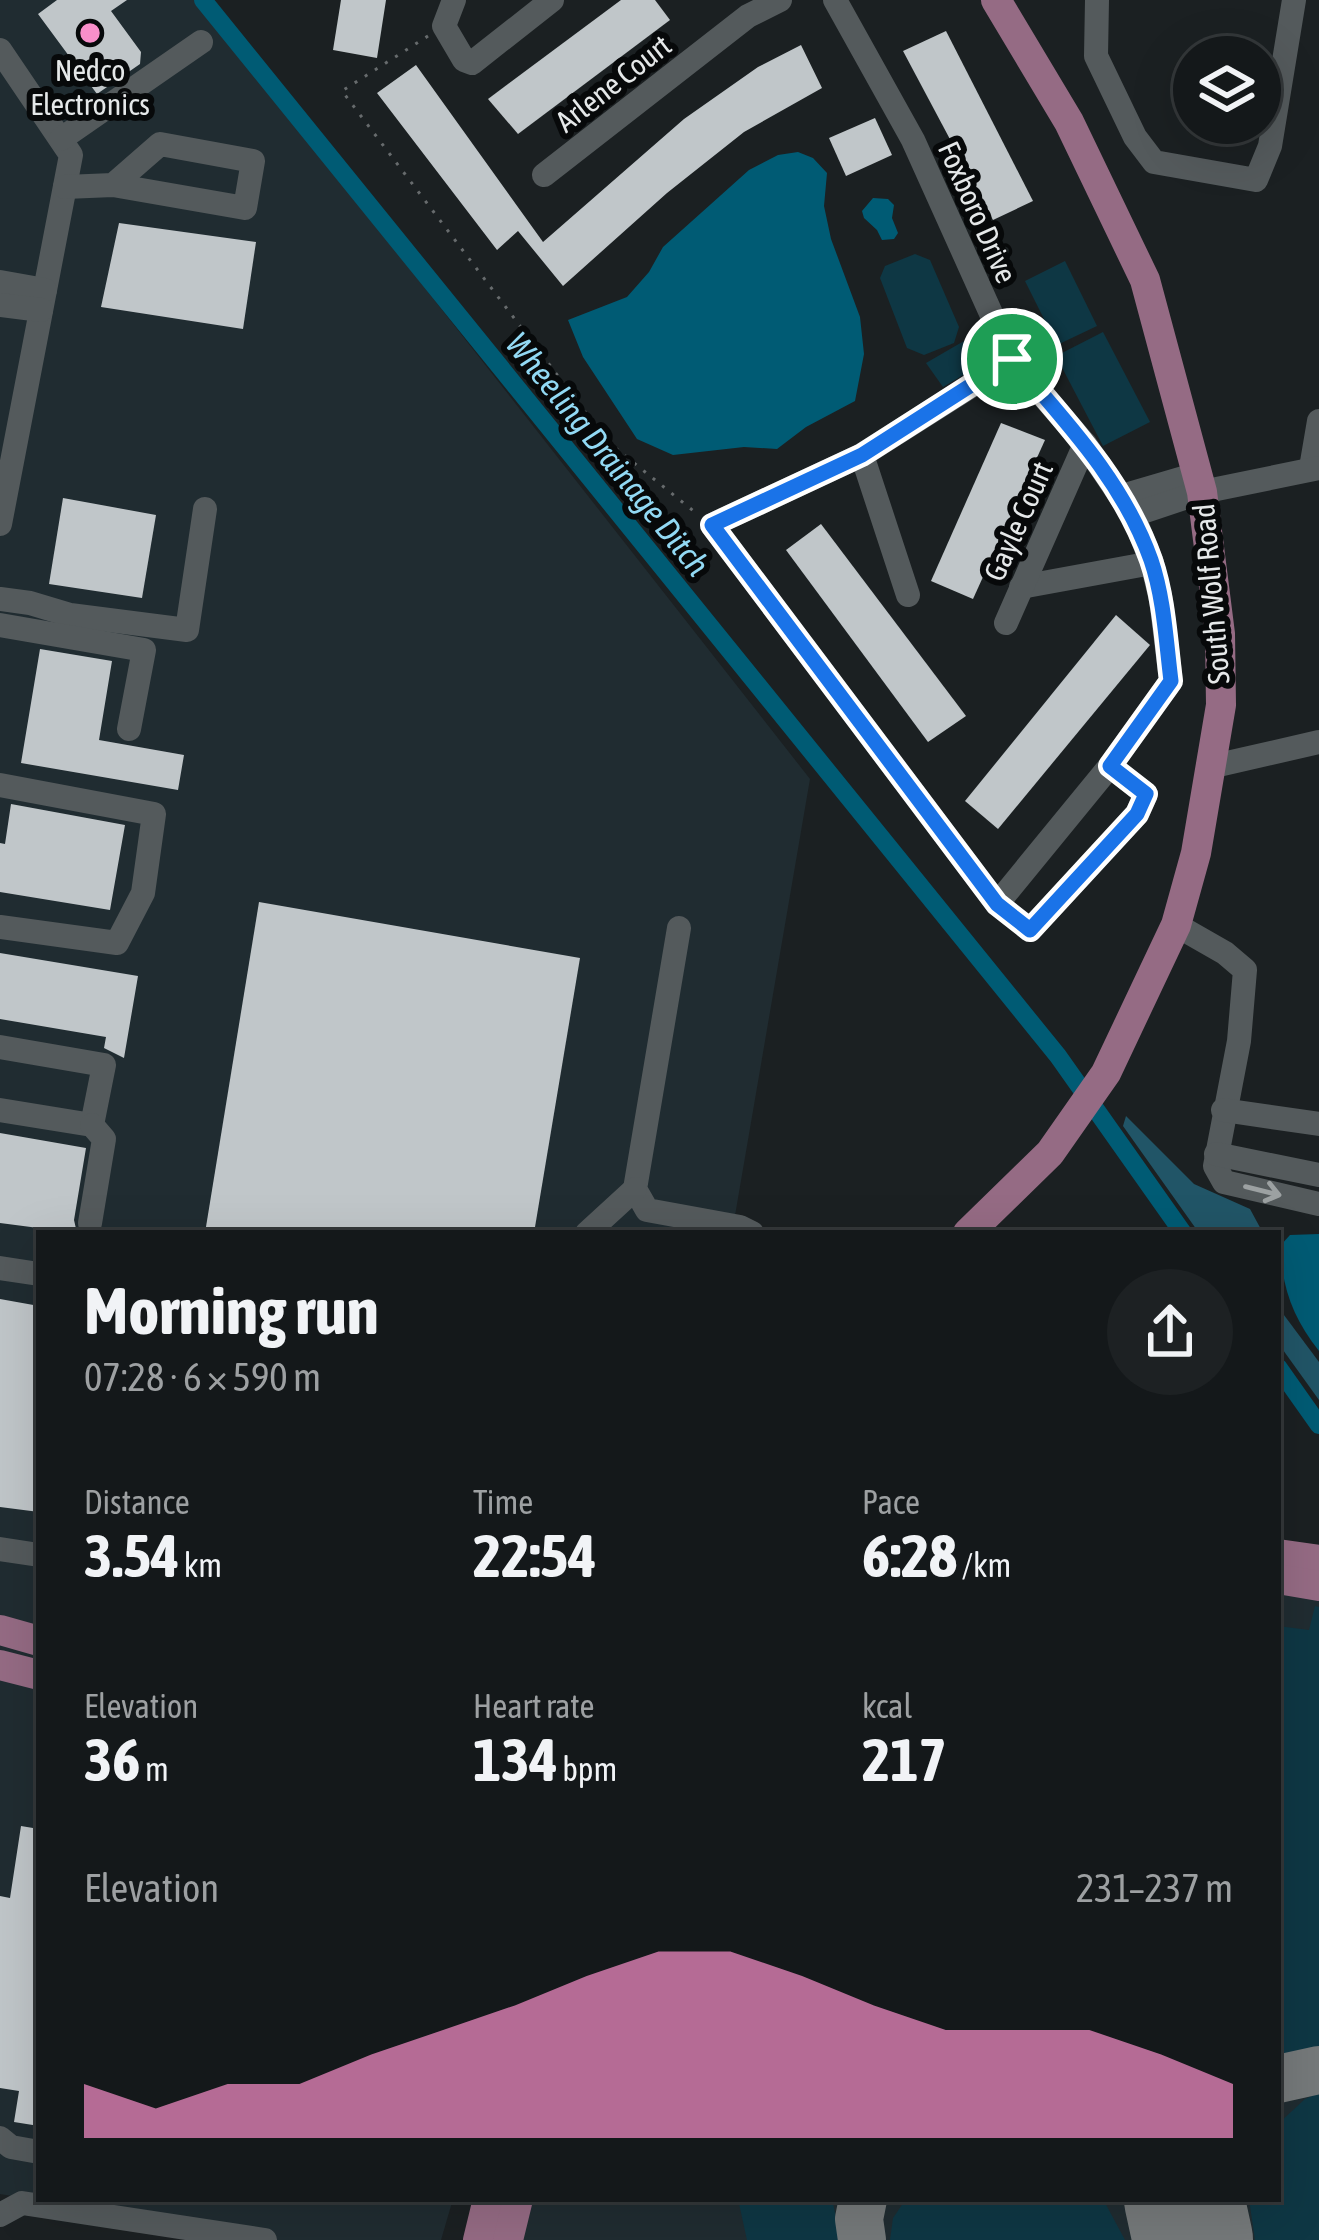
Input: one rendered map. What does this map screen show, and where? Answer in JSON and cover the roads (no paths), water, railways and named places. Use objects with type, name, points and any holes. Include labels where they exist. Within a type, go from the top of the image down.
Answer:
[{"type":"main road","name":"South Wolf Road","points":[[971,1230],[1050,1153],[1106,1073],[1176,925],[1214,766],[1221,705],[1220,634],[1200,483],[1145,280],[1069,122],[995,0]]},
{"type":"main road","points":[[1281,1554],[1319,1560]]},
{"type":"main road","points":[[1281,1580],[1319,1586]]},
{"type":"main road","points":[[0,1630],[36,1640]]},
{"type":"main road","points":[[0,1665],[36,1674]]},
{"type":"main road","points":[[478,2240],[487,2202]]},
{"type":"main road","points":[[508,2240],[517,2202]]},
{"type":"street","points":[[454,0],[444,26],[464,60],[472,63],[552,0]]},
{"type":"street","name":"Arlene Court","points":[[544,175],[739,8],[780,0]]},
{"type":"street","name":"Foxboro Drive","points":[[835,0],[913,140],[1012,359],[1085,444],[1127,505],[1152,563],[1171,681],[1110,766],[997,904]]},
{"type":"street","points":[[1097,0],[1096,56],[1135,137],[1154,162],[1256,180],[1270,146],[1294,0]]},
{"type":"street","points":[[61,140],[201,42]]},
{"type":"street","points":[[0,50],[71,155],[43,300],[9,430],[0,524]]},
{"type":"street","points":[[65,187],[112,184],[245,208],[253,161],[160,144],[112,184]]},
{"type":"street","points":[[0,282],[43,300]]},
{"type":"street","points":[[0,305],[43,300]]},
{"type":"street","points":[[1012,359],[862,455],[712,525],[997,904],[1030,930],[1137,814],[1146,794],[1110,766]]},
{"type":"street","points":[[1127,505],[1200,483],[1315,468],[1319,421]]},
{"type":"street","name":"Gayle Court","points":[[1006,623],[1085,444]]},
{"type":"street","points":[[862,455],[908,595]]},
{"type":"street","points":[[0,599],[70,615],[188,631],[206,508]]},
{"type":"street","points":[[1021,587],[1152,563]]},
{"type":"street","points":[[0,625],[144,650],[129,729]]},
{"type":"street","points":[[1214,766],[1319,742]]},
{"type":"street","points":[[0,785],[154,814],[142,893],[117,943],[0,926]]},
{"type":"street","points":[[1176,925],[1245,970],[1239,1041],[1216,1160],[1224,1181],[1319,1204]]},
{"type":"street","points":[[641,1211],[679,928]]},
{"type":"street","points":[[0,1047],[104,1065],[92,1124]]},
{"type":"street","points":[[0,1110],[92,1124],[104,1139],[90,1223]]},
{"type":"street","points":[[1223,1110],[1319,1124]]},
{"type":"street","points":[[1216,1160],[1319,1175]]},
{"type":"street","points":[[594,1230],[641,1211],[746,1230]]},
{"type":"street","points":[[0,1268],[36,1274]]},
{"type":"street","points":[[0,1549],[36,1555]]},
{"type":"street","points":[[0,2138],[11,2146],[36,2151]]},
{"type":"street","points":[[11,2209],[265,2240]]},
{"type":"waterway","name":"Wheeling Drainage Ditch","points":[[203,0],[1058,1056],[1181,1230]]},
{"type":"waterway","name":"Wheeling Drainage Ditch","points":[[1281,1371],[1319,1425]]},
{"type":"place","name":"Nedco Electronics","points":[[90,33]]}]
